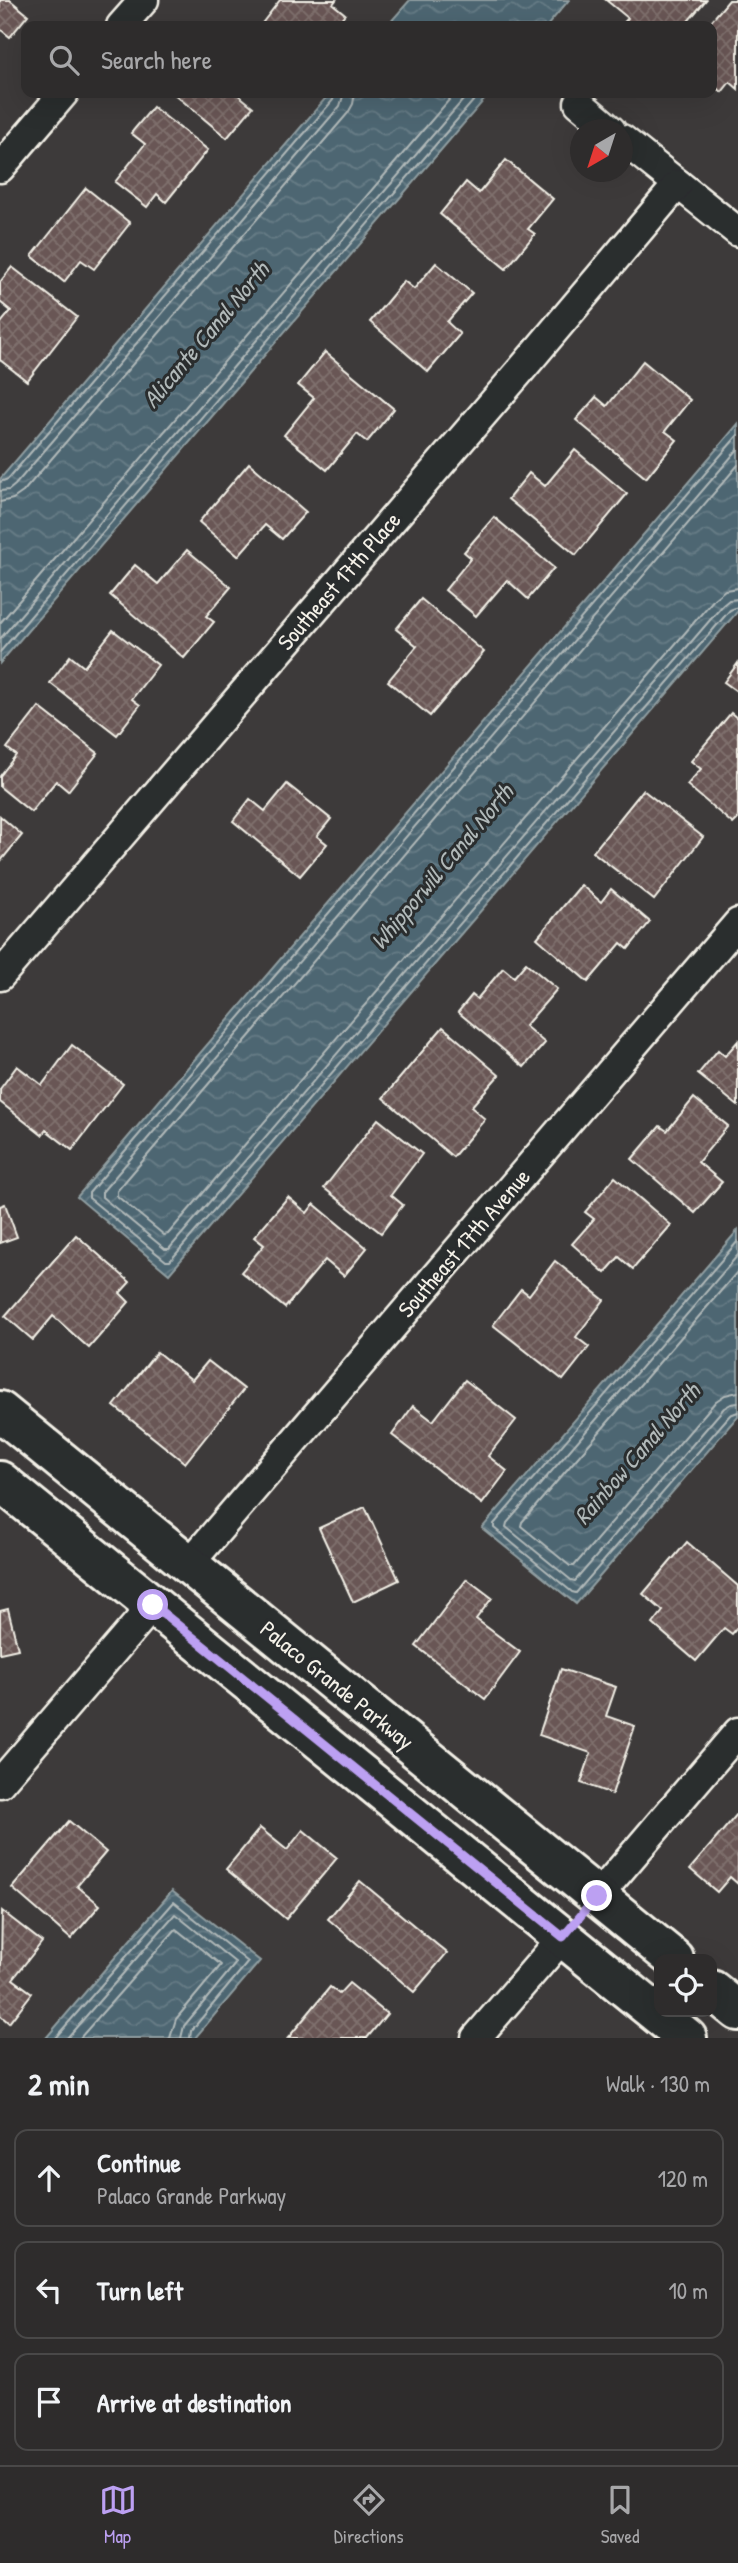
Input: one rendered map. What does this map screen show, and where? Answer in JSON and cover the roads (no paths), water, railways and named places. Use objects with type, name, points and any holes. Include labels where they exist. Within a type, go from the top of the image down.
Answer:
[{"type":"street","points":[[125,21],[144,0]]},
{"type":"street","points":[[0,168],[60,98]]},
{"type":"street","points":[[579,103],[598,119]]},
{"type":"street","points":[[633,148],[738,232]]},
{"type":"street","name":"Southeast 17th Place","points":[[0,976],[678,184]]},
{"type":"street","name":"Southeast 17th Avenue","points":[[189,1564],[738,923]]},
{"type":"street","name":"Palaco Grande Parkway","points":[[0,1411],[668,1954]]},
{"type":"street","points":[[0,1481],[687,2038]]},
{"type":"street","points":[[0,1783],[189,1564]]},
{"type":"street","points":[[476,2038],[738,1732]]},
{"type":"street","points":[[717,1994],[738,2011]]},
{"type":"water","points":[[410,0],[569,0],[551,21],[391,21]]},
{"type":"water","name":"Alicante Canal North","points":[[326,98],[486,98],[0,663],[0,479]]},
{"type":"water","name":"Whipporwill Canal North","points":[[738,424],[738,611],[169,1274],[77,1197]]},
{"type":"water","name":"Rainbow Canal North","points":[[738,1230],[738,1416],[576,1604],[482,1528]]},
{"type":"water","points":[[172,1891],[260,1961],[195,2038],[46,2038]]}]
